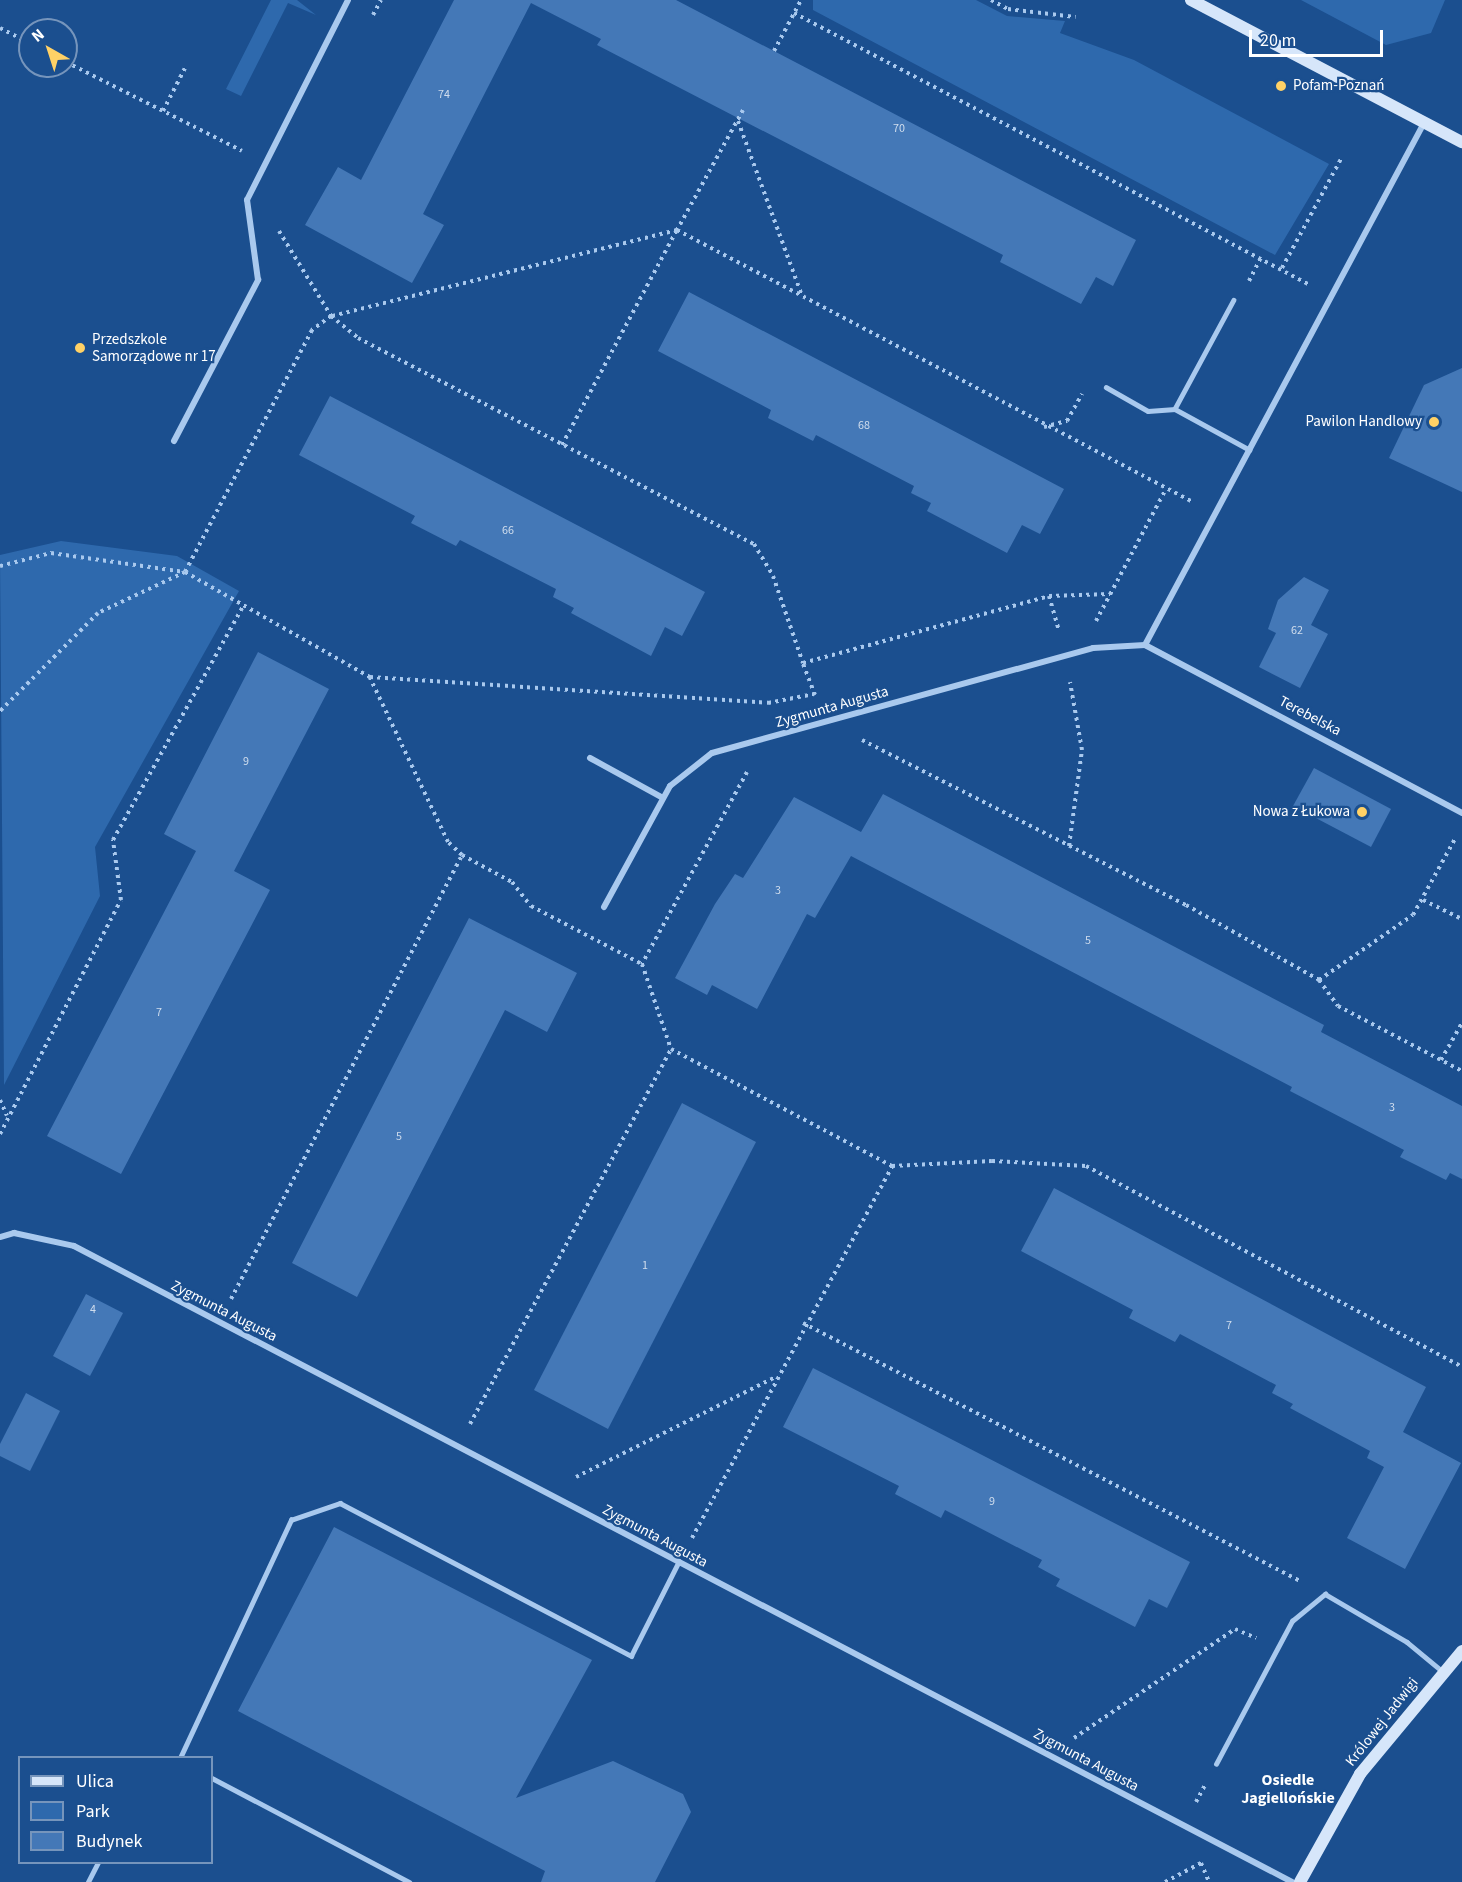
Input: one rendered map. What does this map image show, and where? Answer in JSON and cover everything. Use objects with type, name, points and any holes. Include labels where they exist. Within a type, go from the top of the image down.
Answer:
[{"type":"street","points":[[174,441],[258,280],[247,200],[264,162],[348,0]]},
{"type":"street","points":[[1191,0],[1462,142]]},
{"type":"street","points":[[1145,645],[1425,122]]},
{"type":"street","name":"Zygmunta Augusta","points":[[604,907],[670,786],[712,753],[1065,656],[1145,645]]},
{"type":"street","name":"Terebelska","points":[[1145,645],[1462,813]]},
{"type":"street","points":[[590,758],[663,798]]},
{"type":"street","name":"Zygmunta Augusta","points":[[0,1237],[14,1233],[74,1246],[1292,1882]]},
{"type":"street","name":"Królowej Jadwigi","points":[[1300,1882],[1359,1774],[1442,1671],[1462,1651]]},
{"type":"lane","points":[[1174,409],[1234,300]]},
{"type":"lane","points":[[1106,387],[1148,411],[1174,409],[1250,450]]},
{"type":"lane","points":[[181,1756],[291,1520],[340,1503],[631,1656],[679,1562]]},
{"type":"lane","points":[[1216,1764],[1292,1621],[1324,1594],[1407,1642],[1442,1671]]},
{"type":"lane","points":[[213,1779],[409,1882]]},
{"type":"lane","points":[[88,1882],[97,1864]]},
{"type":"path","points":[[370,21],[381,0]]},
{"type":"path","points":[[774,51],[801,0]]},
{"type":"path","points":[[991,0],[1008,9],[1076,17]]},
{"type":"path","points":[[794,13],[1282,268],[1308,283],[1303,294]]},
{"type":"path","points":[[0,28],[18,37]]},
{"type":"path","points":[[78,68],[264,162]]},
{"type":"path","points":[[163,111],[184,68]]},
{"type":"path","points":[[562,445],[743,110]]},
{"type":"path","points":[[738,120],[802,296]]},
{"type":"path","points":[[1282,268],[1342,157]]},
{"type":"path","points":[[276,226],[331,316],[358,339],[754,544],[772,576],[823,721]]},
{"type":"path","points":[[0,711],[98,613],[185,572],[312,330],[331,316],[677,230],[1190,503],[1195,494]]},
{"type":"path","points":[[1044,427],[1067,421],[1086,387],[1106,387]]},
{"type":"path","points":[[1093,627],[1166,489]]},
{"type":"path","points":[[0,566],[51,553],[185,572],[370,677],[768,703],[814,694]]},
{"type":"path","points":[[803,663],[1049,596],[1110,594]]},
{"type":"path","points":[[1049,596],[1060,634],[1071,632]]},
{"type":"path","points":[[0,1134],[121,900],[113,840],[243,606]]},
{"type":"path","points":[[1065,656],[1082,750],[1069,846]]},
{"type":"path","points":[[370,677],[448,842],[462,855],[512,882],[531,906],[642,964],[671,1049],[892,1166],[992,1161],[1086,1166],[1462,1366]]},
{"type":"path","points":[[850,734],[1069,846],[1319,980],[1338,1006],[1462,1071]]},
{"type":"path","points":[[642,964],[751,768]]},
{"type":"path","points":[[1319,980],[1413,915],[1462,828]]},
{"type":"path","points":[[219,1321],[462,855]]},
{"type":"path","points":[[1423,900],[1462,919]]},
{"type":"path","points":[[1441,1060],[1462,1023]]},
{"type":"path","points":[[457,1446],[671,1049]]},
{"type":"path","points":[[0,1100],[8,1116]]},
{"type":"path","points":[[679,1562],[803,1323],[892,1166]]},
{"type":"path","points":[[803,1323],[1324,1594]]},
{"type":"path","points":[[576,1478],[775,1377]]},
{"type":"path","points":[[1074,1738],[1235,1629],[1278,1649]]},
{"type":"path","points":[[1165,1882],[1200,1863],[1209,1882]]},
{"type":"green space","points":[[271,0],[297,0],[316,15],[288,3],[241,96],[226,89]]},
{"type":"green space","points":[[813,0],[976,0],[1007,16],[1065,21],[1060,33],[1134,60],[1329,164],[1275,255],[813,10]]},
{"type":"green space","points":[[1301,0],[1445,0],[1431,33],[1386,45]]},
{"type":"green space","points":[[61,541],[177,556],[239,591],[95,847],[100,896],[4,1085],[0,555]]},
{"type":"building","points":[[454,0],[676,0],[1136,240],[1113,286],[1096,277],[1081,304],[1000,262],[1003,255],[597,45],[601,39],[531,3],[423,214],[444,225],[412,283],[305,225],[338,167],[361,180]]},
{"type":"building","points":[[689,292],[1064,489],[1040,534],[1022,525],[1007,553],[927,511],[931,503],[911,493],[914,486],[816,435],[813,441],[768,418],[771,410],[658,351]]},
{"type":"building","name":"Pawilon Handlowy","points":[[1462,368],[1462,492],[1389,458],[1424,385]]},
{"type":"building","points":[[330,396],[705,592],[682,636],[665,627],[651,656],[571,613],[574,608],[553,597],[556,589],[460,540],[456,546],[411,523],[415,516],[299,455]]},
{"type":"building","points":[[1304,577],[1329,590],[1311,625],[1328,634],[1300,688],[1259,667],[1276,633],[1268,629],[1278,600]]},
{"type":"building","points":[[258,652],[329,689],[234,871],[270,890],[121,1174],[47,1136],[196,851],[164,834]]},
{"type":"building","points":[[1314,768],[1391,809],[1371,847],[1293,806]]},
{"type":"building","points":[[883,794],[1324,1025],[1321,1032],[1462,1106],[1462,1179],[1450,1173],[1446,1180],[1400,1157],[1404,1150],[1290,1091],[1292,1087],[851,856],[815,918],[807,914],[757,1009],[712,985],[707,995],[675,978],[715,904],[735,874],[743,878],[794,797],[861,832]]},
{"type":"building","points":[[469,918],[577,973],[547,1032],[505,1010],[357,1297],[292,1263]]},
{"type":"building","points":[[682,1103],[756,1142],[608,1429],[534,1390]]},
{"type":"building","points":[[1054,1188],[1426,1387],[1403,1432],[1461,1463],[1405,1569],[1347,1538],[1384,1467],[1367,1458],[1370,1451],[1290,1408],[1293,1404],[1272,1393],[1276,1385],[1180,1334],[1175,1342],[1129,1318],[1133,1310],[1021,1251]]},
{"type":"building","points":[[86,1294],[123,1313],[90,1376],[53,1356]]},
{"type":"building","points":[[813,1368],[1190,1562],[1167,1608],[1149,1599],[1135,1627],[1056,1586],[1060,1579],[1038,1567],[1042,1560],[945,1510],[941,1518],[895,1494],[899,1486],[783,1427]]},
{"type":"building","points":[[26,1393],[60,1411],[30,1471],[0,1456],[0,1444]]},
{"type":"building","points":[[334,1527],[592,1660],[516,1798],[613,1761],[683,1794],[691,1812],[655,1882],[541,1882],[545,1871],[238,1711]]},
{"type":"place","name":"Pofam-Poznań","points":[[1281,86]]},
{"type":"place","name":"Przedszkole Samorządowe nr 17","points":[[80,348]]},
{"type":"place","name":"Pawilon Handlowy","points":[[1434,422]]},
{"type":"place","name":"Nowa z Łukowa","points":[[1362,812]]},
{"type":"district","name":"Osiedle Jagiellońskie","points":[[1288,1789]]}]
